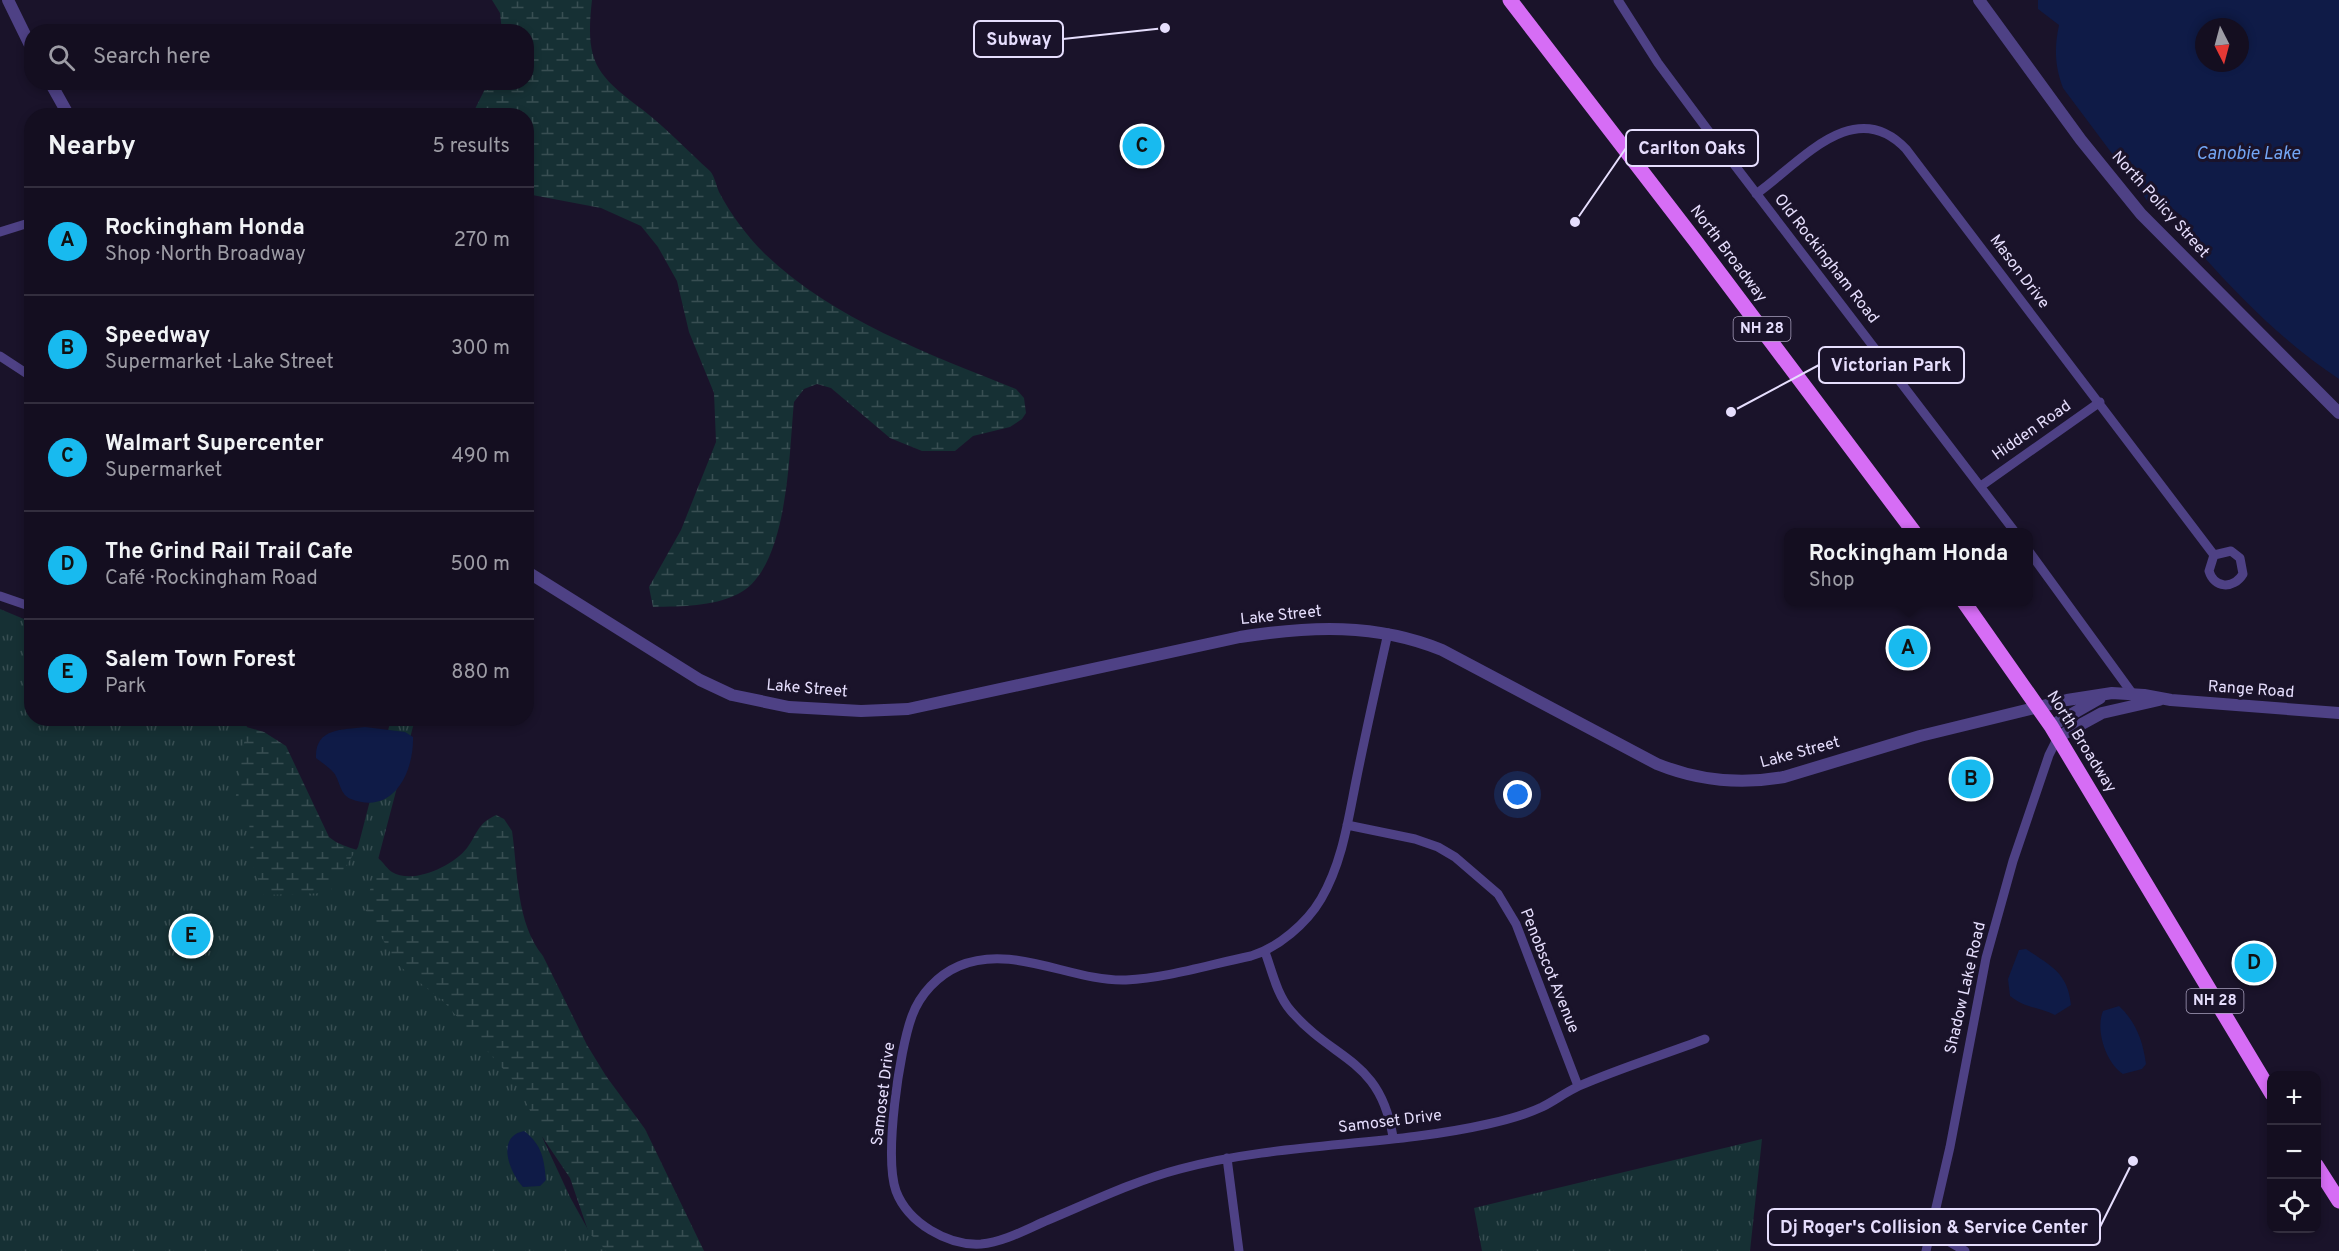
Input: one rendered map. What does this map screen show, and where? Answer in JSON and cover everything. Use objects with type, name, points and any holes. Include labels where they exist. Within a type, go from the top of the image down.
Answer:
[{"type":"main road","name":"North Broadway","points":[[1510,0],[1704,252],[1911,528]]},
{"type":"main road","name":"North Broadway","points":[[1967,606],[2054,731],[2267,1087]]},
{"type":"main road","points":[[2321,1173],[2339,1201]]},
{"type":"street","points":[[8,0],[24,33]]},
{"type":"street","name":"Old Rockingham Road","points":[[1618,0],[1658,63],[2012,528]]},
{"type":"street","name":"North Policy Street","points":[[1979,0],[2081,140],[2141,214],[2339,413]]},
{"type":"street","points":[[54,90],[65,108]]},
{"type":"street","name":"Mason Drive","points":[[1756,194],[1823,142],[1846,131],[1868,127],[1890,134],[1906,149],[2214,555]]},
{"type":"street","points":[[0,232],[24,224]]},
{"type":"street","points":[[0,356],[24,372]]},
{"type":"street","name":"Hidden Road","points":[[1981,486],[2100,402]]},
{"type":"street","points":[[2033,557],[2132,693]]},
{"type":"street","name":"Lake Street","points":[[534,576],[700,680],[732,695],[789,707],[861,711],[908,709],[1250,635],[1327,627],[1389,633],[1425,643],[1457,657],[1657,765],[1676,772],[1719,781],[1752,782],[1784,777],[1911,738],[2039,709]]},
{"type":"street","points":[[0,596],[24,605]]},
{"type":"street","name":"Samoset Drive","points":[[1389,633],[1347,825],[1331,879],[1320,900],[1306,919],[1264,952],[1148,978],[1124,980],[995,959],[960,966],[939,977],[923,995],[912,1016],[903,1050],[891,1146],[896,1192],[909,1212],[925,1227],[946,1237],[981,1244],[1004,1239],[1153,1177],[1227,1158],[1456,1129],[1514,1117],[1537,1109],[1578,1086],[1705,1040]]},
{"type":"street","name":"Range Road","points":[[2054,731],[2112,693]]},
{"type":"street","name":"Range Road","points":[[2039,709],[2067,700],[2112,693],[2132,693],[2160,699],[2339,713]]},
{"type":"street","name":"Range Road","points":[[2054,731],[2102,713],[2160,699]]},
{"type":"street","name":"Shadow Lake Road","points":[[1926,1251],[1986,958],[2013,861],[2049,755],[2054,731]]},
{"type":"street","name":"Penobscot Avenue","points":[[1347,825],[1415,839],[1438,847],[1455,857],[1498,894],[1516,924],[1578,1086]]},
{"type":"street","points":[[1264,952],[1279,991],[1292,1011],[1359,1065],[1378,1089],[1390,1118],[1393,1137]]},
{"type":"street","points":[[1227,1158],[1239,1251]]},
{"type":"street","points":[[1931,1231],[1965,1251]]},
{"type":"green space","points":[[492,0],[592,0],[590,38],[592,53],[604,76],[710,171],[734,217],[765,254],[821,298],[852,316],[917,348],[1016,389],[1024,398],[1026,413],[1022,419],[1010,427],[973,436],[955,451],[922,451],[890,438],[831,388],[817,384],[804,389],[794,402],[788,478],[777,535],[768,560],[755,581],[738,594],[718,601],[697,605],[653,607],[649,587],[681,530],[716,442],[714,393],[689,332],[677,281],[658,247],[641,226],[601,208],[534,195],[534,108],[476,108],[484,90],[534,90],[534,24],[501,24],[500,13]]},
{"type":"green space","points":[[0,609],[24,619],[24,726],[247,726],[234,808],[249,819],[251,860],[264,895],[329,893],[358,847],[389,726],[413,726],[365,909],[397,964],[445,1003],[519,1087],[570,1197],[591,1235],[607,1251],[0,1251]]},
{"type":"green space","points":[[35,726],[243,726],[264,732],[286,746],[329,837],[340,844],[379,859],[390,871],[401,875],[421,875],[443,867],[461,855],[485,822],[496,815],[504,819],[512,831],[523,913],[534,943],[543,956],[587,1045],[606,1076],[645,1129],[704,1251],[595,1251],[570,1178],[543,1138],[450,1043],[113,910]]},
{"type":"green space","points":[[1762,1139],[1750,1251],[1482,1251],[1474,1208]]},
{"type":"water","name":"Canobie Lake","points":[[2038,0],[2339,0],[2339,379],[2295,346],[2254,310],[2179,229],[2182,216],[2171,208],[2149,203],[2063,88],[2056,57],[2059,25],[2038,9]]},
{"type":"water","points":[[365,727],[405,732],[413,737],[410,763],[398,787],[390,796],[366,803],[347,797],[334,773],[316,758],[320,741],[331,732]]},
{"type":"water","points":[[2026,949],[2057,971],[2066,985],[2071,1005],[2055,1015],[2021,1003],[2010,996],[2008,979],[2019,950]]},
{"type":"water","points":[[2119,1006],[2138,1032],[2146,1064],[2142,1069],[2123,1074],[2107,1054],[2100,1027],[2103,1011]]},
{"type":"water","points":[[524,1131],[535,1141],[543,1159],[546,1180],[540,1186],[523,1187],[510,1165],[508,1148],[510,1140]]},
{"type":"place","name":"Subway","points":[[1165,28]]},
{"type":"place","name":"Walmart Supercenter","points":[[1142,146]]},
{"type":"place","name":"Carlton Oaks","points":[[1575,222]]},
{"type":"place","name":"Victorian Park","points":[[1731,412]]},
{"type":"place","name":"Rockingham Honda","points":[[1908,648]]},
{"type":"place","name":"Speedway","points":[[1971,779]]},
{"type":"place","name":"Salem Town Forest","points":[[191,936]]},
{"type":"place","name":"The Grind Rail Trail Cafe","points":[[2254,963]]},
{"type":"place","name":"Dj Roger's Collision & Service Center","points":[[2133,1161]]}]
